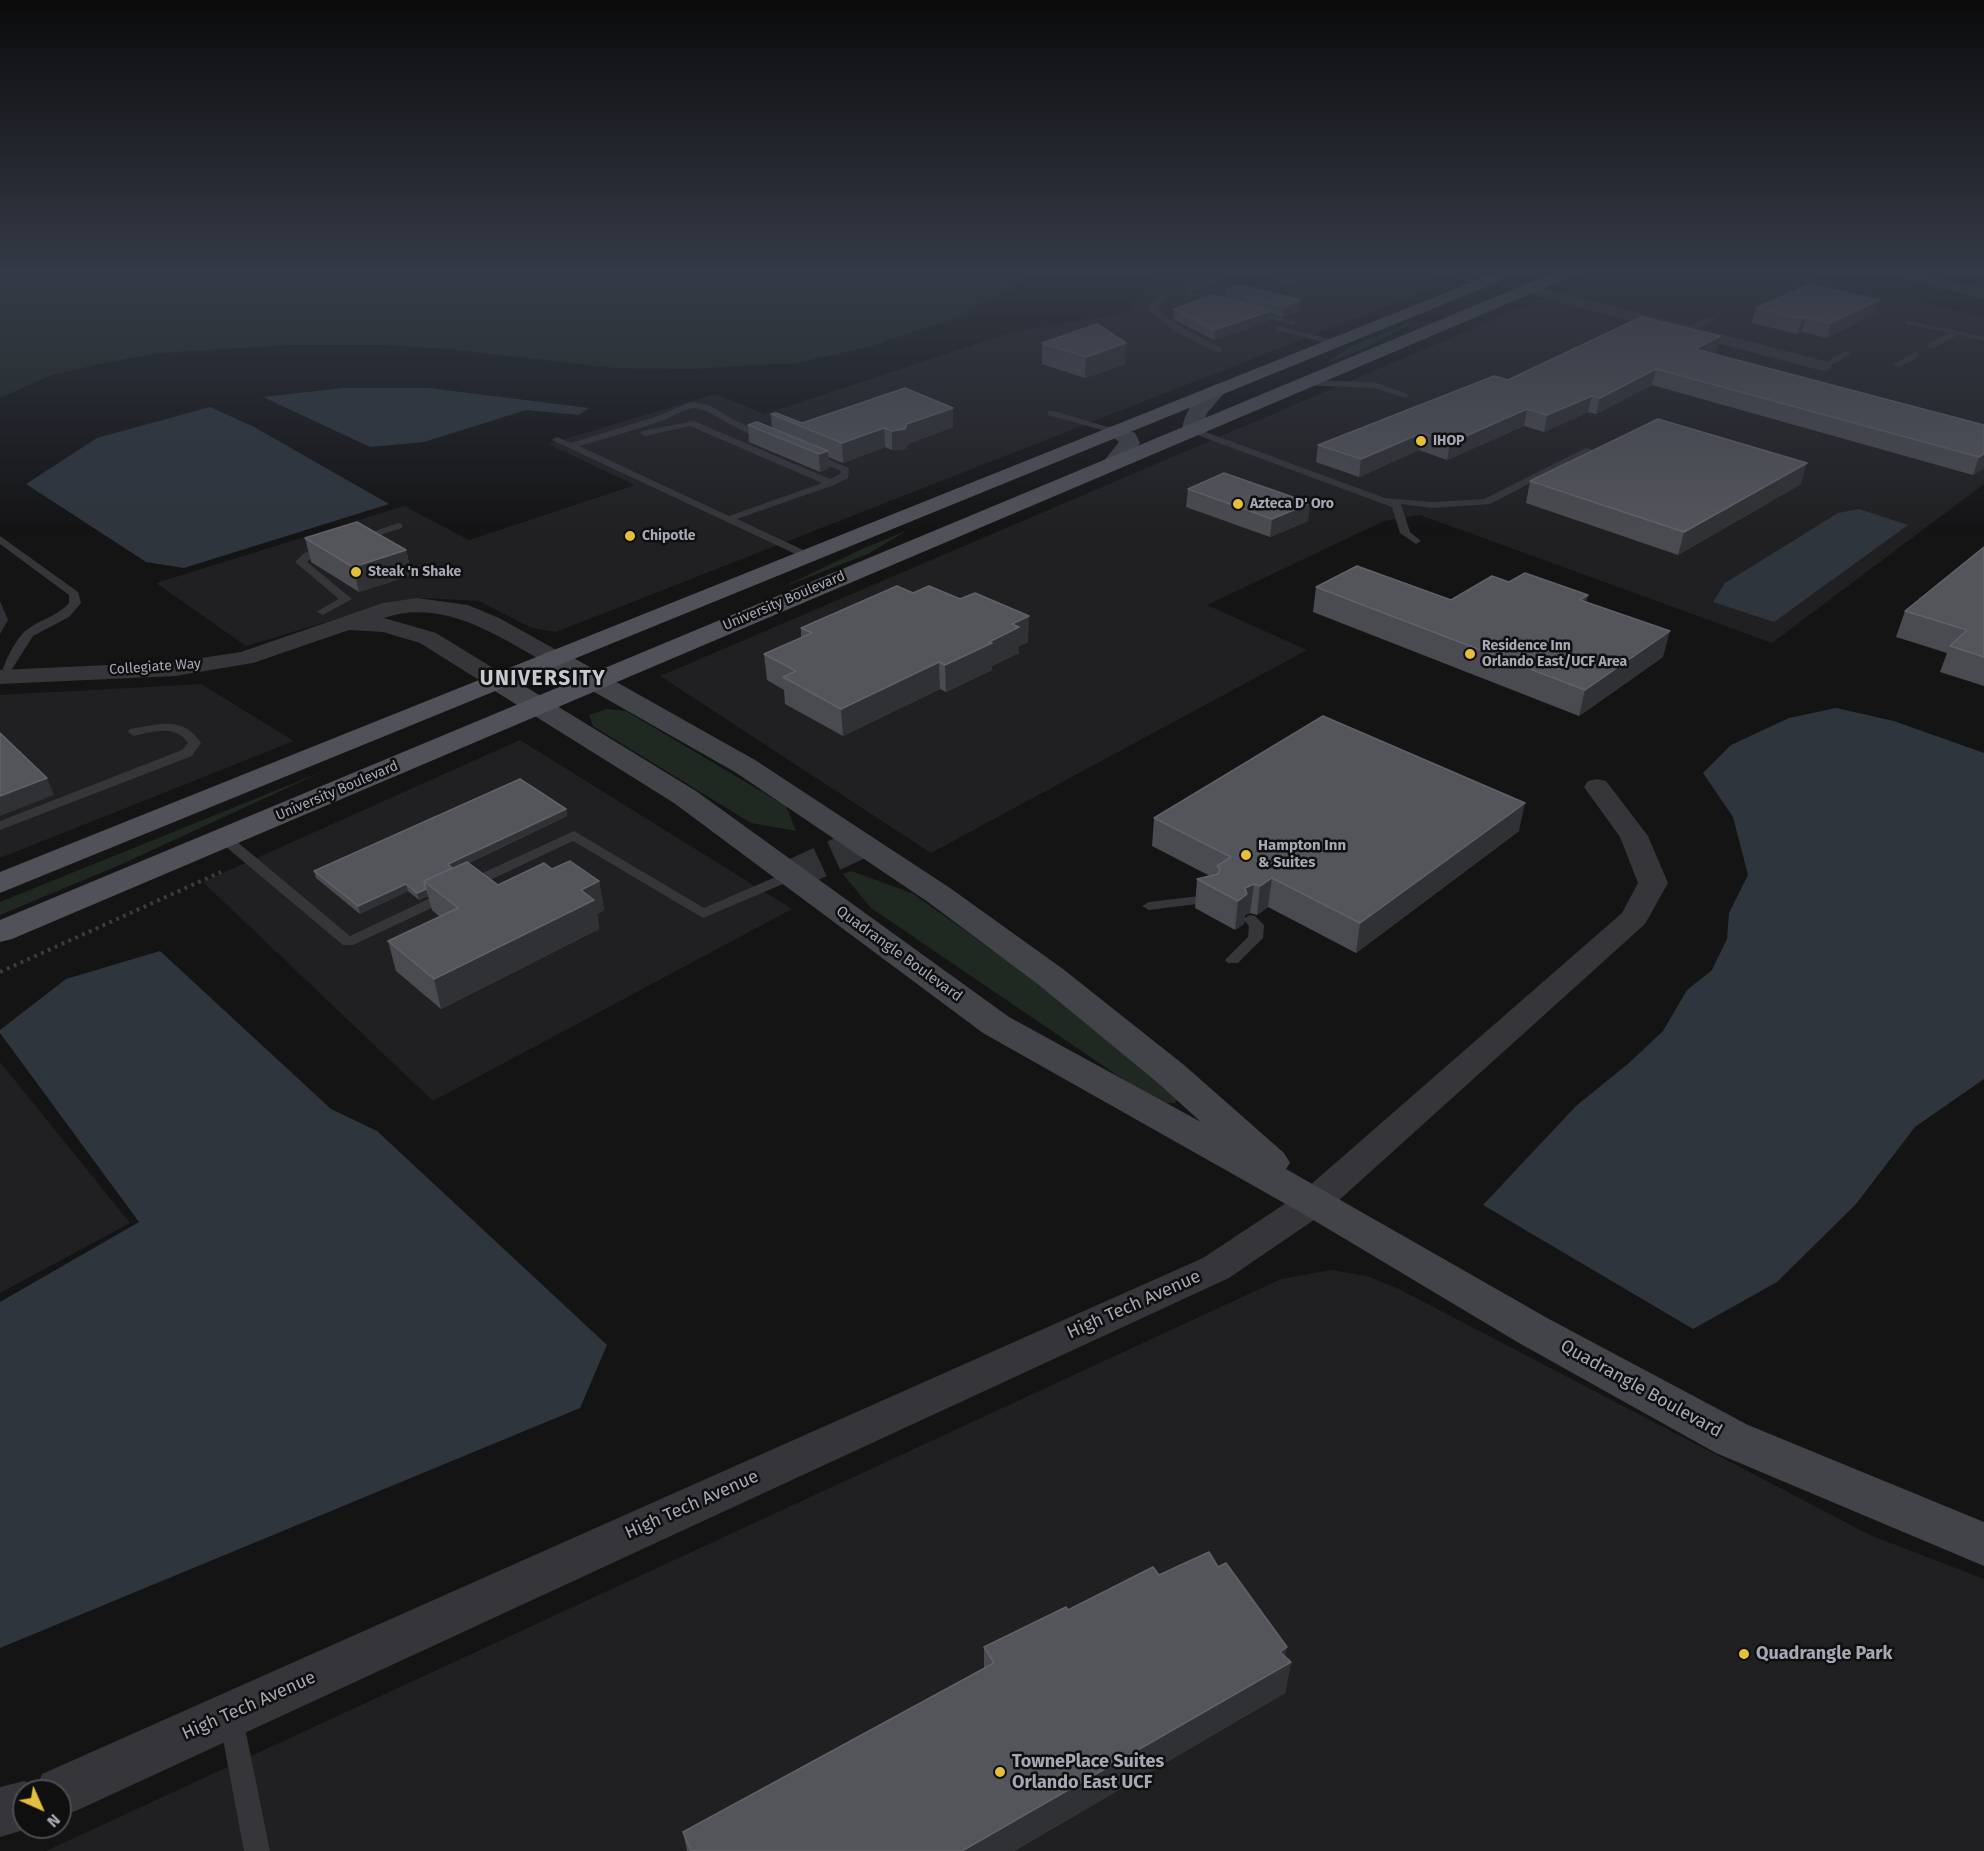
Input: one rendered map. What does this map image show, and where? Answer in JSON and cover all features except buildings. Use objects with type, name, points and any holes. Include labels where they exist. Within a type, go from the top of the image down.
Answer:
[{"type":"main road","points":[[0,883],[1296,358]]},
{"type":"main road","name":"University Boulevard","points":[[0,932],[1363,358]]},
{"type":"street","points":[[1794,358],[1823,366]]},
{"type":"street","points":[[1192,430],[1196,411],[1217,390]]},
{"type":"street","points":[[1114,462],[1130,443],[1128,437],[1116,431]]},
{"type":"street","name":"Collegiate Way","points":[[1,677],[175,669],[245,658],[332,619],[417,605],[460,610],[492,623],[554,658]]},
{"type":"street","name":"Collegiate Way","points":[[332,619],[384,625],[428,638],[499,682]]},
{"type":"street","name":"Quadrangle Boulevard","points":[[554,658],[745,766],[967,915],[1051,976],[1171,1074],[1314,1202]]},
{"type":"street","name":"Quadrangle Boulevard","points":[[499,682],[685,797],[996,1025],[1314,1202],[1534,1331],[1732,1439],[1984,1544]]},
{"type":"street","name":"High Tech Avenue","points":[[72,1787],[1216,1268],[1314,1202],[1634,918],[1653,883],[1634,836],[1598,787]]},
{"type":"lane","points":[[1823,366],[1838,358]]},
{"type":"lane","points":[[1897,365],[1909,358]]},
{"type":"lane","points":[[1305,383],[1374,386],[1406,395]]},
{"type":"lane","points":[[570,446],[661,418],[691,405],[706,407],[729,421],[772,439]]},
{"type":"lane","points":[[1051,413],[1116,431]]},
{"type":"lane","points":[[642,434],[669,426],[691,423],[831,483]]},
{"type":"lane","points":[[1192,430],[1396,505],[1405,533],[1416,541]]},
{"type":"lane","points":[[557,440],[808,556]]},
{"type":"lane","points":[[1383,500],[1432,505],[1486,502],[1589,450]]},
{"type":"lane","points":[[729,519],[845,476],[846,470],[804,453]]},
{"type":"lane","points":[[332,619],[346,599],[300,562],[308,555],[398,526]]},
{"type":"lane","points":[[0,539],[74,594],[75,603],[65,615],[29,634],[1,677]]},
{"type":"lane","points":[[0,826],[187,753],[195,743],[191,736],[178,727],[160,727],[134,732]]},
{"type":"lane","points":[[224,838],[348,942],[574,835],[704,914],[792,875]]},
{"type":"lane","points":[[1149,906],[1208,899]]},
{"type":"lane","points":[[1233,960],[1255,938],[1257,925],[1250,920]]},
{"type":"lane","points":[[230,1715],[257,1851]]},
{"type":"shaded area","points":[[0,358],[130,358],[52,375],[0,398]]},
{"type":"shaded area","points":[[530,358],[818,358],[797,363],[691,369],[612,368]]},
{"type":"shaded area","points":[[933,358],[1254,358],[556,632],[532,628],[479,601],[423,598],[390,603],[246,646],[156,583],[404,506],[469,540],[635,485],[548,444],[715,394],[764,414]]},
{"type":"shaded area","points":[[1403,358],[1984,358],[1984,484],[1772,643],[1420,515],[1384,521],[1207,605],[1307,650],[931,853],[660,676]]},
{"type":"shaded area","points":[[343,388],[429,388],[589,408],[579,415],[526,410],[424,442],[370,447],[263,397]]},
{"type":"shaded area","points":[[210,407],[254,427],[389,504],[184,568],[146,562],[26,484],[97,438]]},
{"type":"shaded area","points":[[1859,509],[1908,525],[1774,622],[1713,602],[1725,583],[1838,513]]},
{"type":"shaded area","points":[[906,531],[868,554],[781,588],[862,549]]},
{"type":"shaded area","points":[[201,684],[294,741],[0,858],[0,695]]},
{"type":"shaded area","points":[[1836,708],[1894,721],[1984,753],[1984,1079],[1915,1127],[1856,1204],[1777,1282],[1693,1329],[1483,1205],[1576,1106],[1629,1063],[1663,1031],[1687,990],[1712,970],[1727,939],[1729,913],[1748,875],[1733,817],[1703,773],[1731,745],[1789,718]]},
{"type":"shaded area","points":[[607,709],[626,711],[786,806],[796,831],[751,823],[593,726],[589,715]]},
{"type":"shaded area","points":[[520,740],[792,909],[433,1101],[203,882]]},
{"type":"shaded area","points":[[324,771],[122,864],[0,915],[0,902]]},
{"type":"shaded area","points":[[851,871],[912,893],[1049,990],[1181,1095],[1175,1103],[1158,1103],[871,908],[843,874]]},
{"type":"shaded area","points":[[160,951],[331,1109],[377,1131],[607,1345],[580,1408],[0,1648],[0,1302],[139,1222],[0,1030],[66,979]]},
{"type":"shaded area","points":[[0,1062],[130,1223],[0,1293]]},
{"type":"shaded area","points":[[1331,1270],[1367,1276],[1399,1289],[1870,1535],[1984,1579],[1984,1851],[46,1851],[72,1839],[1281,1279]]},
{"type":"tunnel","points":[[792,875],[861,843]]},
{"type":"place","name":"IHOP","points":[[1421,441]]},
{"type":"place","name":"Azteca D' Oro","points":[[1238,504]]},
{"type":"place","name":"Chipotle","points":[[630,536]]},
{"type":"place","name":"Steak 'n Shake","points":[[356,572]]},
{"type":"place","name":"Residence Inn Orlando East/UCF Area","points":[[1470,654]]},
{"type":"place","name":"Hampton Inn & Suites","points":[[1246,855]]},
{"type":"place","name":"Quadrangle Park","points":[[1744,1654]]},
{"type":"place","name":"TownePlace Suites Orlando East UCF","points":[[1000,1772]]},
{"type":"district","name":"UNIVERSITY","points":[[543,679]]}]
